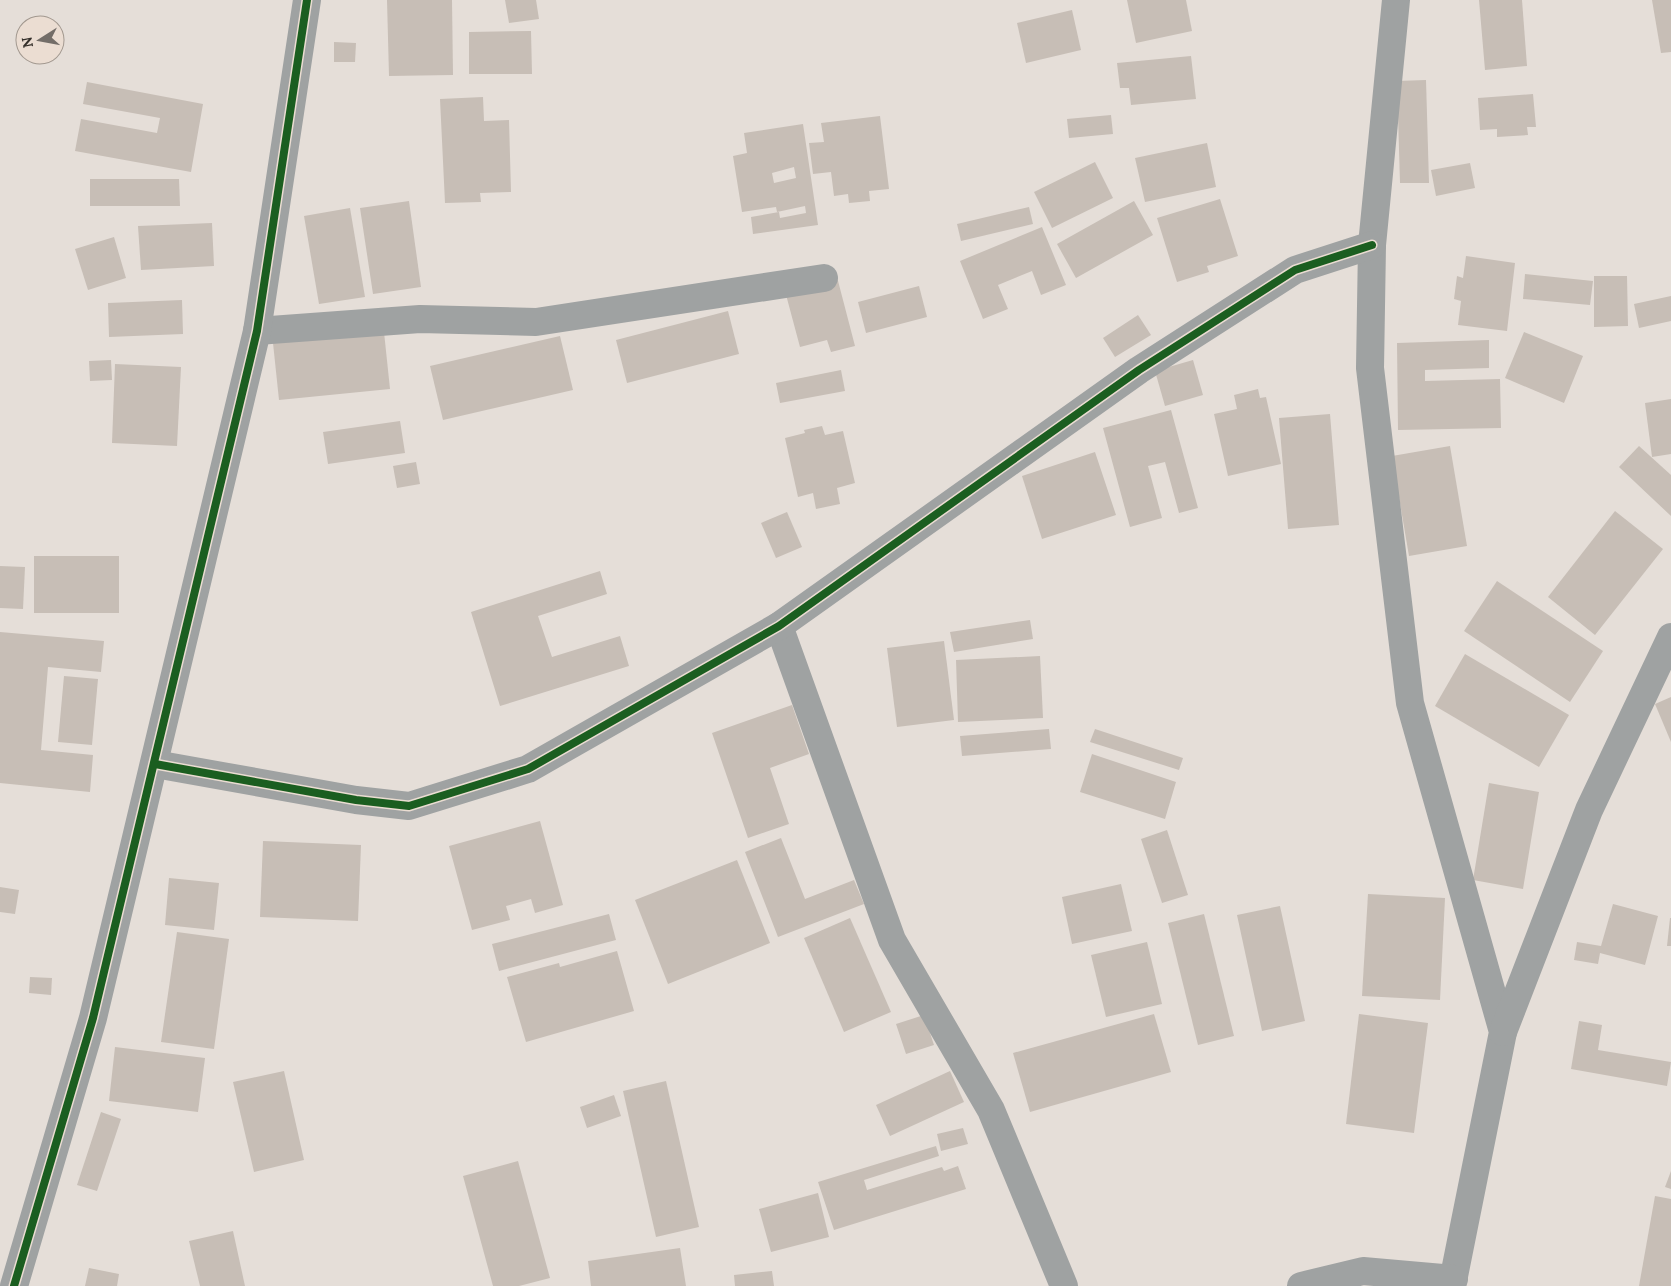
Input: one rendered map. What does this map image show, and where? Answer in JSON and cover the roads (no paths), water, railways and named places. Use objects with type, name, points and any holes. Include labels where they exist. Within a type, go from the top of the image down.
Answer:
[{"type":"street","points":[[14,1286],[93,1018],[257,331],[307,0]]},
{"type":"street","points":[[1396,0],[1372,245],[1370,368],[1410,703],[1504,1032]]},
{"type":"street","points":[[155,764],[356,800],[409,806],[528,769],[779,626],[1139,370],[1294,270],[1372,245]]},
{"type":"street","points":[[257,331],[420,319],[536,322],[824,278]]},
{"type":"street","points":[[779,626],[892,940],[991,1110],[1064,1286]]},
{"type":"street","points":[[1301,1286],[1363,1271],[1453,1282],[1504,1032],[1589,810],[1671,638]]}]
